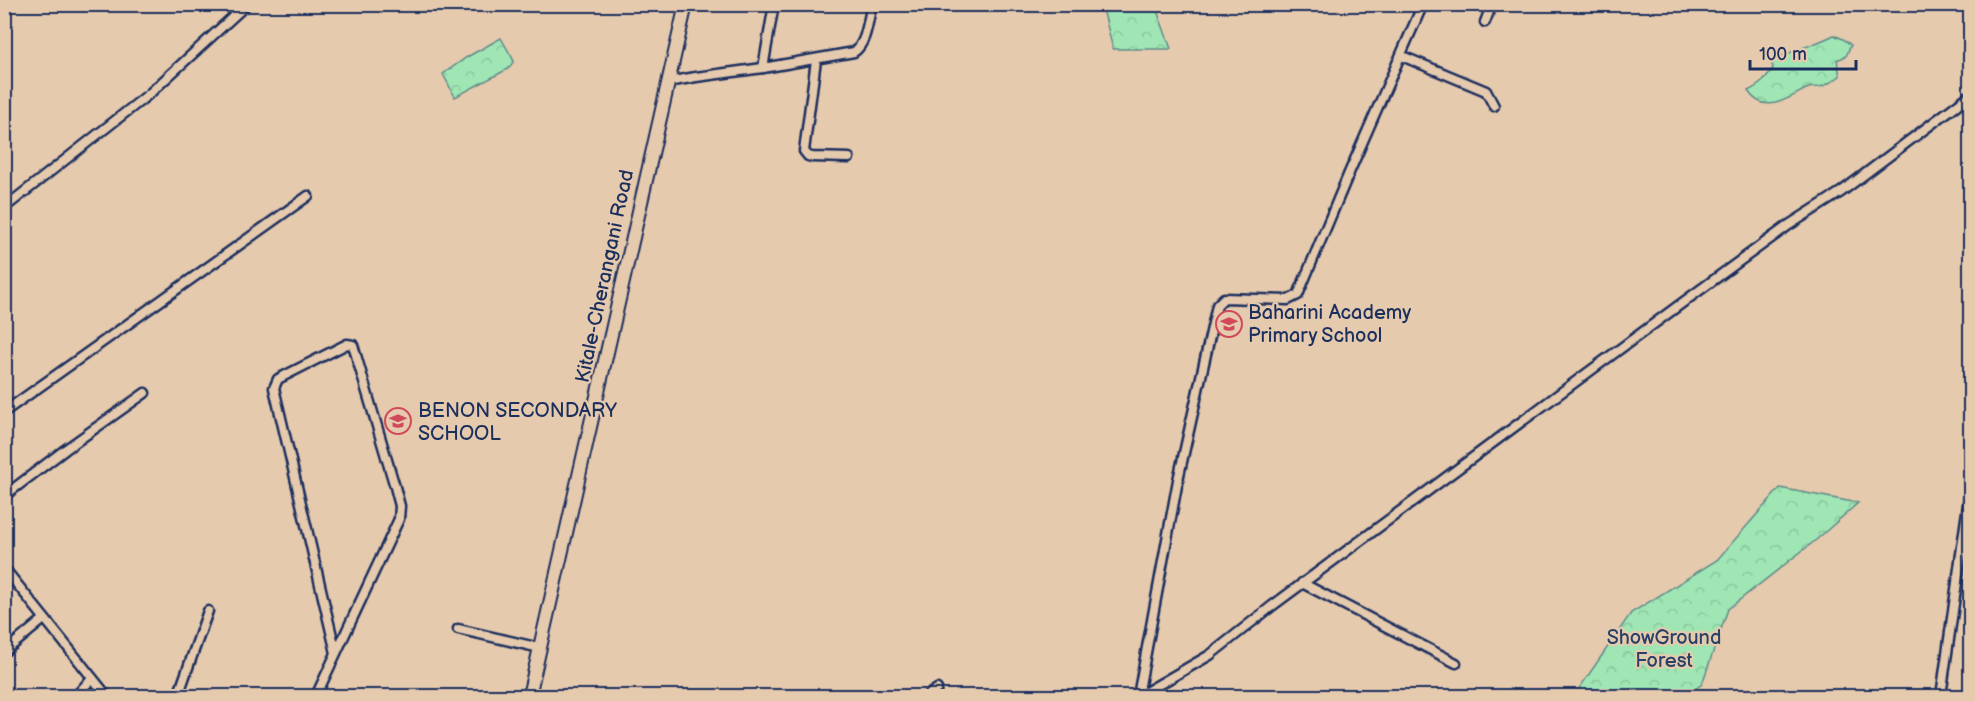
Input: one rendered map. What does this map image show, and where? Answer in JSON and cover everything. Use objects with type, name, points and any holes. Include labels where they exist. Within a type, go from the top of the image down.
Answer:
[{"type":"main road","name":"Kitale-Cherangani Road","points":[[529,696],[686,4]]},
{"type":"street","points":[[4,208],[149,94],[247,4]]},
{"type":"street","points":[[763,68],[774,4]]},
{"type":"street","points":[[668,82],[696,76],[816,60],[857,51],[862,42],[872,4]]},
{"type":"street","points":[[1138,696],[1178,480],[1217,305],[1224,298],[1288,300],[1298,295],[1423,4]]},
{"type":"street","points":[[1485,22],[1492,4]]},
{"type":"street","points":[[1401,56],[1486,91],[1494,106]]},
{"type":"street","points":[[816,60],[804,151],[812,157],[849,158]]},
{"type":"street","points":[[1138,696],[1210,655],[1302,583],[1678,306],[1789,225],[1840,192],[1971,95]]},
{"type":"street","points":[[4,412],[308,196]]},
{"type":"street","points":[[316,696],[399,519],[400,513],[353,345],[347,344],[278,379],[274,387],[336,653]]},
{"type":"street","points":[[4,496],[145,393]]},
{"type":"street","points":[[1941,696],[1971,490]]},
{"type":"street","points":[[4,568],[107,696]]},
{"type":"street","points":[[1959,571],[1971,573]]},
{"type":"street","points":[[1302,583],[1456,663]]},
{"type":"street","points":[[178,696],[208,611]]},
{"type":"street","points":[[4,652],[44,619]]},
{"type":"street","points":[[458,630],[540,648]]},
{"type":"street","points":[[76,696],[92,678]]},
{"type":"street","points":[[927,696],[937,689]]},
{"type":"green space","points":[[1102,5],[1155,5],[1171,49],[1113,49]]},
{"type":"green space","points":[[1834,35],[1851,45],[1846,56],[1837,60],[1840,76],[1833,81],[1822,86],[1808,88],[1784,100],[1769,104],[1761,103],[1748,91],[1768,76],[1773,68],[1771,60]]},
{"type":"green space","points":[[501,38],[514,61],[508,69],[455,97],[443,74]]},
{"type":"green space","name":"ShowGround Forest","points":[[1780,488],[1858,503],[1816,540],[1728,609],[1702,684],[1686,696],[1574,696],[1631,613],[1717,560]]},
{"type":"green space","points":[[1970,510],[1970,567],[1963,565]]},
{"type":"place","name":"Baharini Academy Primary School","points":[[1229,324]]},
{"type":"place","name":"BENON SECONDARY SCHOOL","points":[[398,421]]}]
